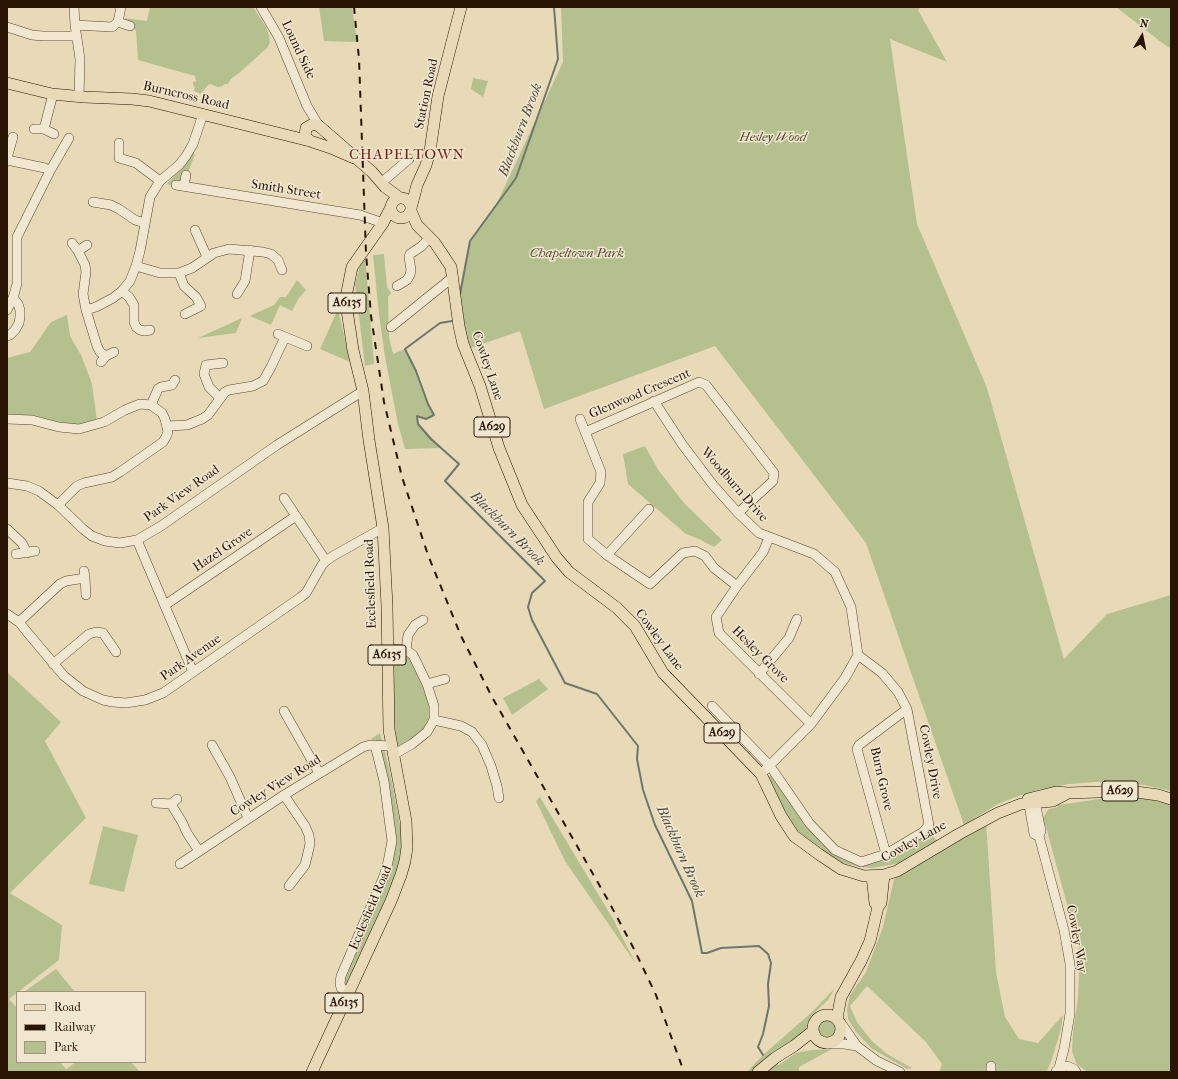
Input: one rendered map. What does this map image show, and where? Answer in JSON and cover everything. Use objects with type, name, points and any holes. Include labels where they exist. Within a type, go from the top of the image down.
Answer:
[{"type":"main road","name":"Station Road","points":[[411,209],[417,186],[430,151],[438,96],[462,7]]},
{"type":"main road","name":"Burncross Road","points":[[7,82],[53,94],[149,101],[288,135],[296,136],[302,134],[308,136]]},
{"type":"main road","points":[[313,124],[320,127],[323,133],[321,139],[318,141],[308,136],[313,124]]},
{"type":"main road","name":"Lound Side","points":[[320,127],[383,185]]},
{"type":"main road","name":"Lound Side","points":[[308,136],[354,158]]},
{"type":"main road","points":[[383,185],[396,202]]},
{"type":"main road","name":"Station Road","points":[[396,202],[411,193],[417,186]]},
{"type":"main road","points":[[383,223],[407,216],[411,209],[409,202],[396,202]]},
{"type":"main road","points":[[396,202],[392,214],[399,218]]},
{"type":"main road","name":"Ecclesfield Road","points":[[312,1072],[391,902],[405,861],[407,848],[406,821],[389,730],[383,528],[363,391],[353,350],[346,297],[352,267],[396,202]]},
{"type":"main road","name":"Cowley Lane","points":[[411,209],[417,224],[430,237],[451,267],[463,344],[480,386],[499,448],[522,505],[557,558],[569,572],[617,608],[635,626],[664,674],[761,774],[781,816],[794,836],[841,869],[864,876],[884,875],[897,870],[982,821],[1030,802],[1053,801],[1068,793],[1129,790],[1171,799]]},
{"type":"main road","name":"Cowley Lane","points":[[399,218],[417,224]]},
{"type":"main road","points":[[826,1044],[816,1039],[813,1031],[814,1022],[841,997],[861,961],[870,941],[878,907],[881,903],[884,875]]},
{"type":"main road","points":[[872,876],[875,903],[878,907]]},
{"type":"main road","points":[[794,1046],[826,1044],[837,1040],[840,1037],[842,1032],[838,1013],[841,997]]},
{"type":"main road","points":[[821,1016],[830,1015],[839,1022]]},
{"type":"main road","points":[[758,1072],[784,1051],[794,1046],[813,1031]]},
{"type":"street","points":[[74,7],[80,72],[79,97]]},
{"type":"street","points":[[75,25],[112,27],[118,22],[121,7]]},
{"type":"street","name":"Lound Side","points":[[261,7],[279,38],[307,106],[320,127]]},
{"type":"street","points":[[118,22],[130,26]]},
{"type":"street","points":[[7,27],[32,35],[76,36]]},
{"type":"street","points":[[44,129],[53,94]]},
{"type":"street","name":"Lound Side","points":[[307,106],[308,136]]},
{"type":"street","points":[[86,310],[106,303],[122,291],[130,281],[136,266],[150,197],[160,181],[179,165],[186,156],[193,144],[203,114]]},
{"type":"street","points":[[34,129],[44,129],[54,134]]},
{"type":"street","points":[[13,137],[7,159],[45,168],[50,171]]},
{"type":"street","points":[[7,310],[13,298],[17,284],[12,241],[69,138]]},
{"type":"street","points":[[119,143],[119,158],[136,163],[160,181]]},
{"type":"street","points":[[383,185],[409,159]]},
{"type":"street","name":"Smith Street","points":[[186,175],[180,186],[360,215],[383,223]]},
{"type":"street","points":[[93,202],[111,206],[135,220],[145,223]]},
{"type":"street","points":[[195,229],[208,257]]},
{"type":"street","points":[[398,286],[407,280],[410,275],[410,254],[422,246],[430,237]]},
{"type":"street","points":[[72,243],[85,265],[86,272],[83,294],[86,310],[97,346],[100,352],[107,357]]},
{"type":"street","points":[[78,251],[87,245]]},
{"type":"street","points":[[136,266],[160,273],[179,273],[192,268],[214,253],[229,249],[250,250],[273,255],[278,260],[282,270]]},
{"type":"street","points":[[237,294],[245,281],[250,250]]},
{"type":"street","points":[[179,273],[184,286],[196,297],[201,306],[185,314]]},
{"type":"street","points":[[391,327],[453,277]]},
{"type":"street","points":[[122,291],[129,296],[134,305],[134,322],[136,327],[140,330],[150,330]]},
{"type":"street","points":[[7,336],[15,330],[19,323],[20,317],[18,304],[13,298]]},
{"type":"street","points":[[168,426],[186,425],[202,419],[214,408],[220,398],[229,390],[253,386],[263,381],[271,367],[282,335],[307,346]]},
{"type":"street","points":[[220,398],[209,387],[204,374],[206,365],[223,363]]},
{"type":"street","points":[[151,405],[158,389],[172,385],[176,380]]},
{"type":"street","name":"Glenwood Crescent","points":[[585,432],[699,382],[706,385],[774,473],[773,481],[738,513]]},
{"type":"street","name":"Park View Road","points":[[137,540],[160,526],[277,445],[363,391]]},
{"type":"street","name":"Woodburn Drive","points":[[654,401],[682,444],[713,485],[738,513],[759,533],[814,554],[835,572],[851,607],[858,655]]},
{"type":"street","points":[[7,420],[32,420],[59,427],[79,429],[104,422],[134,406],[146,404],[151,405],[162,413],[168,426],[166,437],[163,442],[112,477],[77,486],[58,505]]},
{"type":"street","name":"Glenwood Crescent","points":[[580,419],[602,472],[600,483],[588,502],[588,539],[607,555],[650,584],[683,553],[694,551],[705,556],[714,568],[737,586]]},
{"type":"street","points":[[7,483],[27,486],[39,491],[58,505],[83,529],[104,541],[120,543],[137,540],[193,672]]},
{"type":"street","points":[[284,498],[326,561]]},
{"type":"street","points":[[607,555],[649,509]]},
{"type":"street","name":"Hazel Grove","points":[[165,605],[296,516]]},
{"type":"street","name":"Park Avenue","points":[[7,614],[18,622],[53,664],[73,685],[87,694],[103,700],[126,703],[145,700],[163,693],[306,593],[326,561],[332,556],[383,528]]},
{"type":"street","points":[[7,529],[31,552],[16,554]]},
{"type":"street","name":"Hesley Grove","points":[[770,538],[763,552],[716,617],[719,633],[811,724]]},
{"type":"street","points":[[18,622],[60,584],[85,575],[86,595]]},
{"type":"street","points":[[759,674],[789,638],[797,619]]},
{"type":"street","points":[[406,650],[408,635],[415,625],[423,620]]},
{"type":"street","points":[[53,664],[89,634],[96,632],[103,633],[116,652]]},
{"type":"street","points":[[387,649],[406,650],[413,656],[427,684],[434,706],[434,720],[427,732],[412,744],[392,751]]},
{"type":"street","points":[[761,774],[811,724],[845,678],[858,655]]},
{"type":"street","name":"Cowley Drive","points":[[712,706],[770,766],[810,824],[835,850],[861,862],[886,854],[923,832],[929,825],[907,709],[898,692],[882,672],[858,655]]},
{"type":"street","points":[[427,684],[446,679]]},
{"type":"street","name":"Burn Grove","points":[[886,854],[857,749],[859,745],[907,709]]},
{"type":"street","points":[[284,711],[319,773]]},
{"type":"street","points":[[434,720],[461,726],[472,732],[482,745],[491,766],[499,798]]},
{"type":"street","points":[[212,745],[230,777],[248,818]]},
{"type":"street","name":"Cowley View Road","points":[[180,864],[248,818],[363,747],[375,745],[392,751]]},
{"type":"street","name":"Ecclesfield Road","points":[[349,992],[341,988],[341,976],[384,876],[392,841],[384,781],[375,745]]},
{"type":"street","points":[[284,795],[305,826],[309,834],[310,844],[305,865],[290,886]]},
{"type":"street","points":[[156,803],[174,801],[187,834],[199,850]]},
{"type":"street","name":"Cowley Way","points":[[1030,802],[1041,831],[1039,836],[1064,930],[1070,964],[1070,1014],[1064,1049],[1057,1070]]},
{"type":"street","points":[[839,1022],[857,1046],[877,1061],[900,1072]]},
{"type":"street","points":[[826,1044],[857,1046]]},
{"type":"street","name":"Cowley Way","points":[[1064,1049],[1073,1069]]},
{"type":"street","points":[[1057,1070],[1063,1067],[1073,1069]]},
{"type":"green space","points":[[150,7],[253,7],[266,27],[270,43],[267,48],[231,79],[228,84],[218,87],[210,84],[201,94],[194,91],[195,87],[193,82],[196,81],[195,76],[138,60],[136,31],[124,18],[147,21]]},
{"type":"green space","points":[[319,7],[352,7],[357,42],[324,41]]},
{"type":"green space","name":"Hesley Wood","points":[[561,7],[920,7],[918,10],[947,62],[890,39],[917,224],[987,388],[1064,659],[1107,614],[1171,595],[1171,791],[1144,785],[1119,782],[1069,784],[1038,790],[1013,798],[998,804],[964,825],[866,543],[715,346],[544,409],[520,331],[471,348],[463,326],[459,296],[470,241],[496,205],[563,62]]},
{"type":"green space","points":[[1116,7],[1171,7],[1171,49],[1161,42]]},
{"type":"green space","points":[[473,78],[488,81],[483,97],[471,89]]},
{"type":"green space","points":[[192,152],[195,154],[188,173],[174,186],[167,184],[186,163]]},
{"type":"green space","points":[[384,254],[387,287],[391,293],[388,297],[389,337],[393,354],[405,349],[416,371],[428,404],[434,415],[426,419],[417,416],[418,424],[442,448],[405,449],[398,424],[385,357],[379,314],[373,255]]},
{"type":"green space","points":[[365,256],[374,364],[365,366],[355,284],[360,265]]},
{"type":"green space","points":[[297,280],[306,290],[299,298],[292,311],[280,305],[271,325],[250,316],[274,305],[280,297],[286,297]]},
{"type":"green space","points":[[338,309],[350,362],[320,349]]},
{"type":"green space","points":[[67,315],[70,336],[81,355],[92,384],[97,421],[71,424],[61,423],[36,416],[7,414],[7,358],[30,352],[51,322]]},
{"type":"green space","points":[[242,318],[236,333],[198,338]]},
{"type":"green space","points":[[645,446],[659,471],[685,504],[722,540],[714,547],[686,534],[628,484],[623,454]]},
{"type":"green space","points":[[388,652],[405,652],[411,657],[432,706],[432,719],[425,730],[394,751]]},
{"type":"green space","points":[[7,672],[61,722],[45,741],[86,818],[10,893],[62,925],[59,960],[19,991],[16,991],[16,994],[9,999],[16,1007],[16,1063],[61,1063],[66,1069],[75,1063],[132,1063],[140,1072],[7,1072]]},
{"type":"green space","points":[[539,679],[548,689],[512,715],[503,698]]},
{"type":"green space","points":[[380,733],[389,768],[404,846],[397,878],[347,985],[344,983],[343,978],[391,861],[386,780],[371,739]]},
{"type":"green space","points":[[774,772],[835,850],[870,862],[885,860],[896,855],[930,833],[937,841],[910,858],[896,864],[872,868],[843,863],[812,845],[798,831],[787,815],[768,778]]},
{"type":"green space","points":[[540,797],[613,919],[636,964],[565,861],[536,801]]},
{"type":"green space","points":[[1123,797],[1147,799],[1171,804],[1171,1072],[1087,1072],[1076,1063],[1072,1051],[1078,998],[1080,952],[1043,818],[1047,811],[1058,807],[1058,805]]},
{"type":"green space","points":[[986,821],[996,972],[1005,1017],[1019,1039],[1038,1043],[1063,1015],[1061,1029],[1052,1059],[1047,1071],[1044,1072],[939,1072],[942,1064],[926,1042],[867,986],[850,1006],[857,1022],[871,1040],[887,1054],[912,1068],[907,1069],[871,1048],[856,1032],[848,1019],[847,1009],[850,995],[866,972],[883,927],[894,879],[918,860]]},
{"type":"green space","points":[[103,826],[138,835],[124,892],[89,884]]},
{"type":"green space","points":[[56,969],[74,991],[25,991]]},
{"type":"green space","points":[[835,988],[828,1000],[810,1017],[806,1029],[802,1034],[762,1062],[751,1072],[747,1072],[763,1055],[812,1012]]},
{"type":"green space","points":[[827,1020],[833,1023],[836,1029],[833,1035],[827,1038],[821,1035],[818,1029],[821,1023]]},
{"type":"green space","points":[[832,1049],[799,1067],[799,1072],[764,1072],[772,1064],[779,1065],[796,1053],[811,1050]]},
{"type":"waterway","name":"Blackburn Brook","points":[[460,294],[470,241],[516,178],[558,59],[554,7]]},
{"type":"waterway","name":"Blackburn Brook","points":[[452,321],[440,323],[405,349],[416,371],[428,404],[434,415],[426,419],[417,416],[418,424],[431,439],[459,464],[445,481],[545,581],[532,593],[528,607],[532,620],[565,683],[597,694],[638,746],[637,759],[643,790],[655,825],[692,901],[702,953],[707,953],[721,948],[759,946],[768,954],[771,963],[768,984],[769,1006],[763,1034],[758,1047],[763,1055]]},
{"type":"railway","points":[[354,7],[359,59],[366,253],[371,316],[384,402],[402,477],[428,555],[461,636],[492,697],[609,902],[634,949],[656,995],[684,1072]]},
{"type":"district","name":"CHAPELTOWN","points":[[407,155]]},
{"type":"park label","name":"Chapeltown Park","points":[[577,254]]}]
